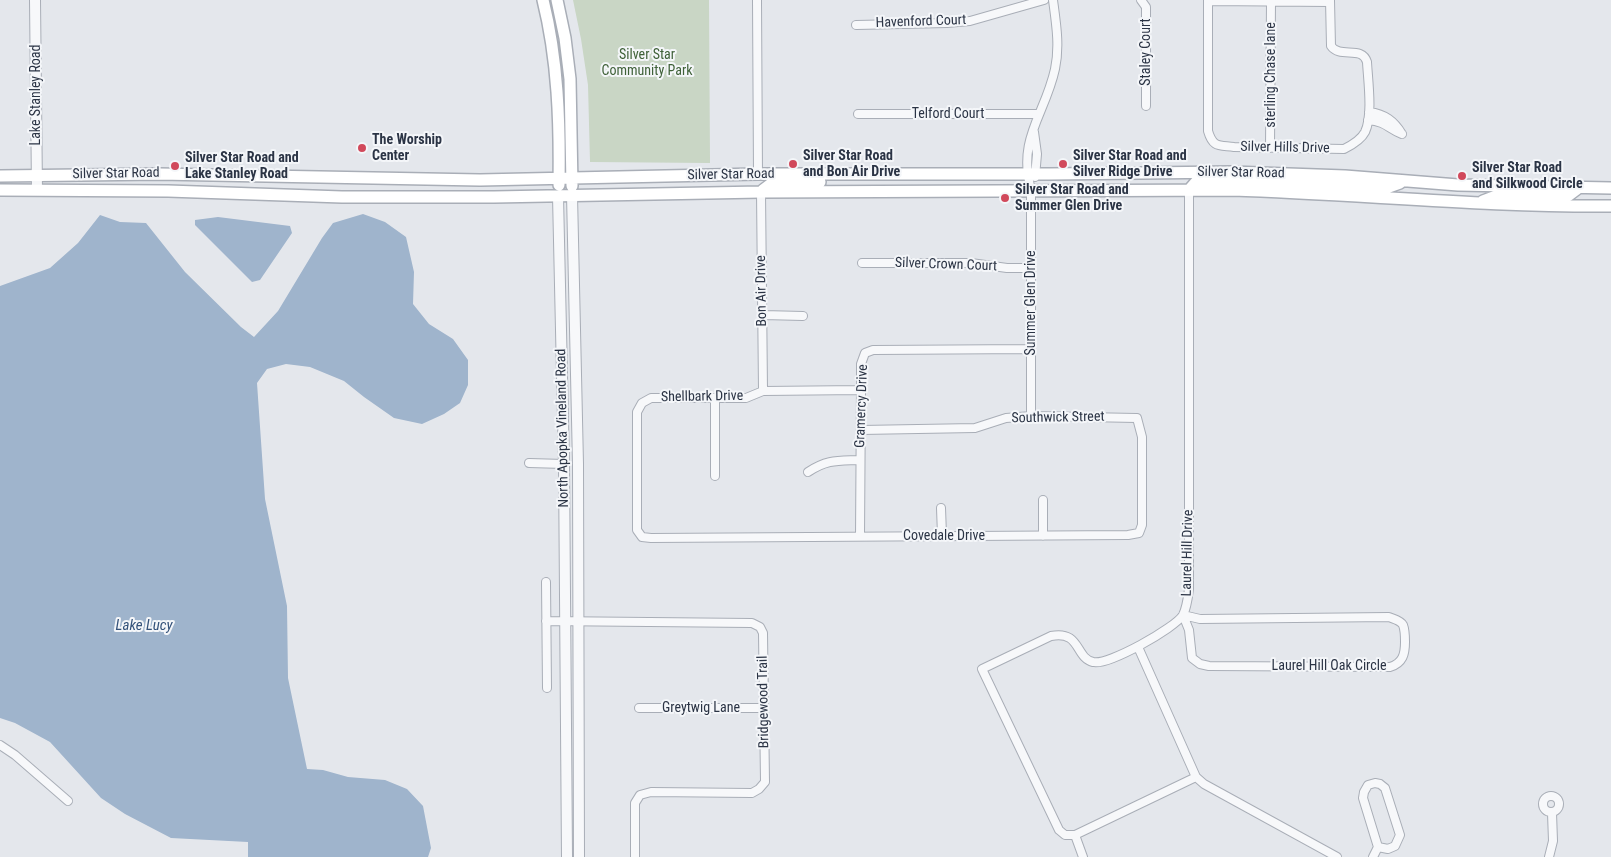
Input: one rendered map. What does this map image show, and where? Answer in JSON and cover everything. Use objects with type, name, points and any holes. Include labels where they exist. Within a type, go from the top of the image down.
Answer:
[{"type":"main road","name":"North Apopka Vineland Road","points":[[543,0],[553,55],[558,103],[558,196]]},
{"type":"main road","name":"North Apopka Vineland Road","points":[[557,0],[565,38],[570,79],[572,195]]},
{"type":"main road","name":"Silver Star Road","points":[[0,176],[159,174],[480,180],[758,174],[1232,172],[1502,186],[1611,188]]},
{"type":"main road","points":[[761,192],[771,184],[861,181],[881,174]]},
{"type":"main road","points":[[1189,190],[1196,182],[1201,180],[1283,181],[1299,174]]},
{"type":"main road","points":[[1279,192],[1301,184],[1386,188],[1407,181]]},
{"type":"main road","points":[[1406,199],[1423,189],[1480,193],[1502,186]]},
{"type":"main road","points":[[1477,203],[1500,195],[1569,195],[1577,188]]},
{"type":"main road","name":"Silver Star Road","points":[[0,190],[342,197],[558,196],[761,192],[1189,190],[1279,192],[1477,203],[1611,206]]},
{"type":"street","name":"Lake Stanley Road","points":[[35,0],[36,190]]},
{"type":"street","points":[[757,0],[758,174]]},
{"type":"street","name":"Havenford Court","points":[[856,25],[970,21],[1044,0]]},
{"type":"street","points":[[1038,114],[1047,96],[1055,68],[1058,40],[1053,0]]},
{"type":"street","name":"Staley Court","points":[[1141,0],[1146,7],[1147,13],[1146,106]]},
{"type":"street","points":[[1208,0],[1330,1]]},
{"type":"street","name":"Silver Hills Drive","points":[[1208,0],[1208,131],[1211,141],[1217,145],[1344,149],[1353,145],[1364,133],[1368,116],[1366,56],[1337,52],[1331,46],[1330,1]]},
{"type":"street","name":"sterling Chase lane","points":[[1270,148],[1271,1]]},
{"type":"street","name":"Telford Court","points":[[858,114],[1038,114]]},
{"type":"street","name":"Summer Glen Drive","points":[[1031,416],[1031,190],[1032,174],[1037,154],[1034,127],[1038,114]]},
{"type":"street","name":"Laurel Hill Drive","points":[[1075,835],[1066,835],[1059,830],[982,669],[1051,636],[1058,635],[1067,636],[1076,643],[1086,658],[1093,662],[1101,662],[1138,647],[1176,624],[1183,615],[1189,589],[1189,190]]},
{"type":"street","name":"Bon Air Drive","points":[[761,192],[763,391]]},
{"type":"street","name":"North Apopka Vineland Road","points":[[572,195],[577,454],[579,857]]},
{"type":"street","name":"North Apopka Vineland Road","points":[[558,196],[564,464],[566,857]]},
{"type":"street","name":"Silver Crown Court","points":[[862,263],[971,263],[1007,268],[1031,268]]},
{"type":"street","points":[[763,315],[803,316]]},
{"type":"street","name":"Gramercy Drive","points":[[860,536],[861,390],[865,354],[873,350],[1032,349]]},
{"type":"street","name":"Shellbark Drive","points":[[637,530],[637,412],[642,403],[652,398],[746,398],[763,391],[861,390]]},
{"type":"street","points":[[715,476],[716,399]]},
{"type":"street","name":"Southwick Street","points":[[861,430],[975,428],[1006,418],[1031,416],[1137,418]]},
{"type":"street","name":"Covedale Drive","points":[[637,530],[642,538],[1043,536],[1128,535],[1139,533],[1142,525],[1142,437],[1137,418]]},
{"type":"street","points":[[808,472],[821,464],[832,461],[860,460]]},
{"type":"street","points":[[529,463],[564,464]]},
{"type":"street","points":[[1043,500],[1043,536]]},
{"type":"street","points":[[941,508],[942,536]]},
{"type":"street","points":[[546,582],[547,688]]},
{"type":"street","name":"Laurel Hill Oak Circle","points":[[1183,615],[1200,619],[1388,617],[1397,620],[1403,625],[1405,652],[1397,665],[1390,667],[1300,665],[1209,666],[1200,664],[1192,658],[1189,630],[1183,615]]},
{"type":"street","name":"Bridgewood Trail","points":[[546,621],[752,623],[760,627],[763,633],[764,782],[760,789],[752,793],[651,792],[640,795],[634,803],[635,857]]},
{"type":"street","points":[[1138,647],[1196,777],[1204,784],[1337,857]]},
{"type":"street","name":"Greytwig Lane","points":[[639,708],[764,708]]},
{"type":"street","points":[[0,745],[15,755],[68,801]]},
{"type":"street","points":[[1083,857],[1075,835],[1196,777]]},
{"type":"street","points":[[1373,857],[1378,847],[1363,798],[1368,786],[1375,783],[1385,788],[1400,835],[1395,846],[1388,849],[1378,847]]},
{"type":"street","points":[[1548,857],[1553,841],[1552,813]]},
{"type":"green space","name":"Silver Star Community Park","points":[[573,0],[709,0],[710,163],[590,162],[588,85]]},
{"type":"water","name":"Lake Lucy","points":[[363,214],[385,222],[406,237],[414,272],[413,304],[429,324],[453,339],[468,360],[468,385],[460,403],[444,414],[422,424],[394,418],[344,381],[310,367],[286,364],[267,369],[257,383],[265,499],[287,606],[288,678],[307,769],[323,770],[348,777],[385,780],[407,789],[423,806],[431,848],[428,857],[248,857],[248,842],[171,838],[125,814],[101,798],[50,742],[15,723],[0,718],[0,286],[50,268],[78,243],[100,215],[120,222],[146,223],[185,272],[241,327],[254,337],[278,311],[333,223]]},
{"type":"water","points":[[218,217],[290,226],[292,233],[260,280],[252,282],[195,225],[195,220]]},
{"type":"place","name":"The Worship Center","points":[[362,148]]},
{"type":"place","name":"Silver Star Road and Bon Air Drive","points":[[793,164]]},
{"type":"place","name":"Silver Star Road and Silver Ridge Drive","points":[[1063,164]]},
{"type":"place","name":"Silver Star Road and Lake Stanley Road","points":[[175,166]]},
{"type":"place","name":"Silver Star Road and Silkwood Circle","points":[[1462,176]]},
{"type":"place","name":"Silver Star Road and Summer Glen Drive","points":[[1005,198]]}]
